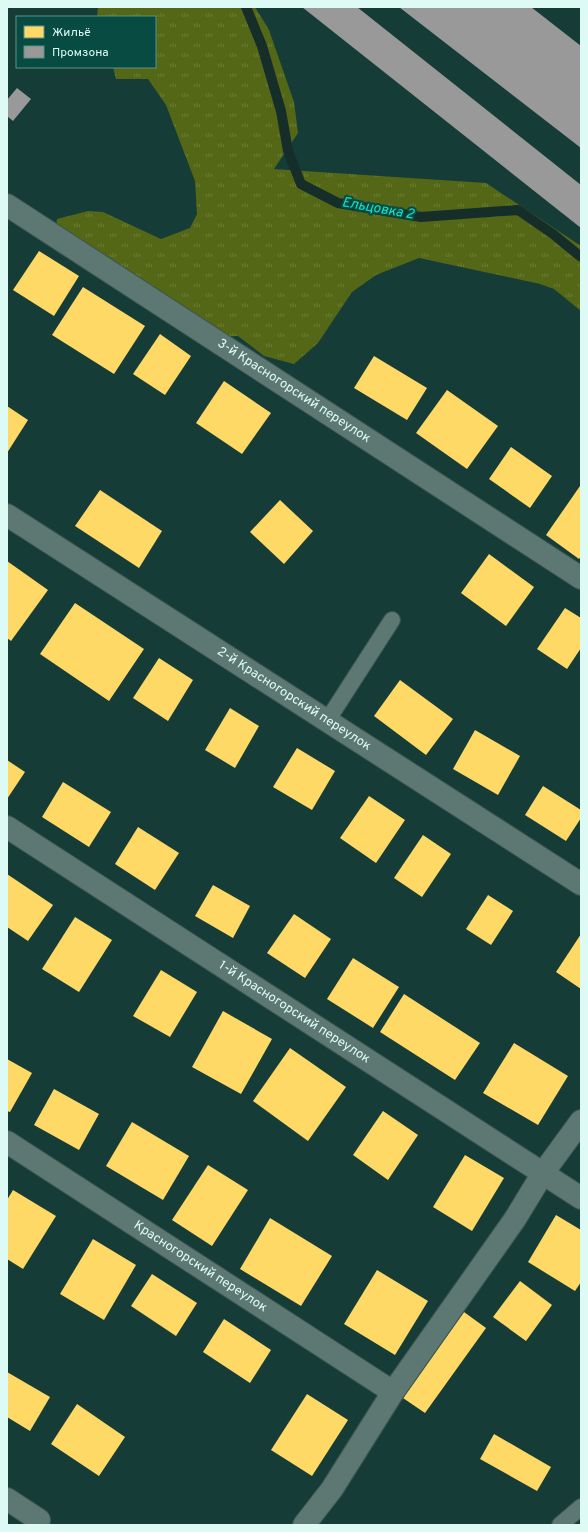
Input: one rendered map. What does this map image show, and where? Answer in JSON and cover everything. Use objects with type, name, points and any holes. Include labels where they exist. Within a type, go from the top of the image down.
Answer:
[{"type":"street","name":"3-й Красногорский переулок","points":[[7,205],[581,578]]},
{"type":"street","name":"2-й Красногорский переулок","points":[[7,515],[581,884]]},
{"type":"street","name":"1-й Красногорский переулок","points":[[7,827],[581,1198]]},
{"type":"street","points":[[304,1525],[332,1489],[393,1392],[515,1219],[543,1173],[581,1121]]},
{"type":"street","name":"Красногорский переулок","points":[[7,1142],[393,1392]]},
{"type":"street","points":[[7,1499],[39,1520]]},
{"type":"lane","points":[[327,720],[392,620]]},
{"type":"lane","points":[[560,1525],[581,1506]]},
{"type":"green space","points":[[98,7],[255,7],[269,30],[294,102],[298,133],[274,169],[486,183],[581,246],[581,311],[554,289],[540,284],[419,258],[376,275],[352,292],[318,343],[294,364],[264,356],[238,336],[210,337],[181,326],[142,279],[117,277],[55,233],[57,219],[88,211],[103,212],[161,239],[190,228],[197,214],[195,181],[166,105],[148,79],[116,79],[113,68],[156,68],[156,16],[97,16]]},
{"type":"building: Жильё","points":[[39,251],[79,276],[54,316],[13,290]]},
{"type":"building: Жильё","points":[[83,287],[145,326],[114,374],[52,335]]},
{"type":"building: Жильё","points":[[160,334],[191,356],[165,395],[133,374]]},
{"type":"building: Жильё","points":[[374,356],[427,388],[407,420],[354,388]]},
{"type":"building: Жильё","points":[[224,381],[271,413],[242,454],[196,423]]},
{"type":"building: Жильё","points":[[447,390],[498,426],[467,469],[416,433]]},
{"type":"building: Жильё","points":[[7,406],[28,420],[7,453]]},
{"type":"building: Жильё","points":[[511,447],[552,476],[530,508],[489,479]]},
{"type":"building: Жильё","points":[[580,486],[581,556],[579,559],[546,535]]},
{"type":"building: Жильё","points":[[100,490],[162,531],[139,568],[75,526]]},
{"type":"building: Жильё","points":[[280,500],[313,531],[284,564],[250,532]]},
{"type":"building: Жильё","points":[[489,554],[534,587],[506,626],[461,593]]},
{"type":"building: Жильё","points":[[7,561],[48,590],[11,641],[7,638]]},
{"type":"building: Жильё","points":[[75,603],[144,649],[109,701],[40,654]]},
{"type":"building: Жильё","points":[[565,608],[581,618],[581,648],[567,669],[537,649]]},
{"type":"building: Жильё","points":[[159,658],[193,680],[168,721],[133,698]]},
{"type":"building: Жильё","points":[[400,680],[453,719],[426,755],[374,716]]},
{"type":"building: Жильё","points":[[230,708],[259,726],[235,768],[205,750]]},
{"type":"building: Жильё","points":[[475,730],[520,756],[498,795],[453,769]]},
{"type":"building: Жильё","points":[[297,748],[335,771],[312,810],[273,787]]},
{"type":"building: Жильё","points":[[7,760],[25,772],[7,799]]},
{"type":"building: Жильё","points":[[63,782],[111,812],[89,847],[42,817]]},
{"type":"building: Жильё","points":[[543,786],[581,810],[581,818],[566,841],[525,815]]},
{"type":"building: Жильё","points":[[369,796],[405,820],[376,863],[340,838]]},
{"type":"building: Жильё","points":[[138,827],[179,853],[155,890],[115,864]]},
{"type":"building: Жильё","points":[[423,835],[451,854],[422,897],[394,878]]},
{"type":"building: Жильё","points":[[7,874],[53,905],[28,941],[7,927]]},
{"type":"building: Жильё","points":[[213,885],[250,906],[233,938],[195,916]]},
{"type":"building: Жильё","points":[[488,895],[513,911],[491,945],[466,929]]},
{"type":"building: Жильё","points":[[294,914],[331,939],[305,978],[267,953]]},
{"type":"building: Жильё","points":[[75,917],[112,940],[79,992],[42,969]]},
{"type":"building: Жильё","points":[[581,934],[581,989],[556,972]]},
{"type":"building: Жильё","points":[[353,958],[399,987],[373,1028],[327,999]]},
{"type":"building: Жильё","points":[[161,970],[197,992],[170,1037],[133,1016]]},
{"type":"building: Жильё","points":[[404,994],[480,1043],[455,1080],[380,1032]]},
{"type":"building: Жильё","points":[[223,1011],[272,1039],[241,1094],[192,1067]]},
{"type":"building: Жильё","points":[[514,1043],[568,1076],[538,1125],[483,1093]]},
{"type":"building: Жильё","points":[[290,1048],[346,1087],[308,1141],[253,1101]]},
{"type":"building: Жильё","points":[[7,1059],[32,1073],[10,1112],[7,1111]]},
{"type":"building: Жильё","points":[[54,1089],[99,1114],[79,1150],[34,1125]]},
{"type":"building: Жильё","points":[[383,1111],[418,1135],[388,1180],[353,1155]]},
{"type":"building: Жильё","points":[[132,1122],[189,1156],[163,1200],[106,1166]]},
{"type":"building: Жильё","points":[[465,1155],[504,1178],[472,1231],[433,1207]]},
{"type":"building: Жильё","points":[[208,1165],[248,1190],[212,1246],[172,1220]]},
{"type":"building: Жильё","points":[[13,1190],[56,1216],[23,1269],[7,1259],[7,1200]]},
{"type":"building: Жильё","points":[[556,1215],[581,1230],[581,1282],[575,1291],[528,1262]]},
{"type":"building: Жильё","points":[[270,1218],[332,1256],[301,1306],[240,1269]]},
{"type":"building: Жильё","points":[[93,1239],[136,1265],[104,1320],[60,1294]]},
{"type":"building: Жильё","points":[[377,1270],[428,1301],[395,1355],[344,1324]]},
{"type":"building: Жильё","points":[[152,1274],[197,1303],[176,1336],[131,1306]]},
{"type":"building: Жильё","points":[[520,1281],[552,1305],[526,1341],[493,1317]]},
{"type":"building: Жильё","points":[[464,1312],[486,1328],[425,1413],[403,1398]]},
{"type":"building: Жильё","points":[[224,1319],[271,1350],[250,1383],[203,1352]]},
{"type":"building: Жильё","points":[[7,1372],[50,1397],[30,1431],[7,1417]]},
{"type":"building: Жильё","points":[[307,1394],[348,1420],[312,1476],[271,1450]]},
{"type":"building: Жильё","points":[[77,1404],[125,1437],[99,1476],[51,1444]]},
{"type":"building: Жильё","points":[[494,1434],[551,1467],[537,1491],[480,1459]]},
{"type":"building: Промзона","points":[[302,7],[357,7],[581,185],[581,228]]},
{"type":"building: Промзона","points":[[399,7],[531,7],[581,46],[581,148]]},
{"type":"building: Промзона","points":[[17,88],[31,99],[13,121],[7,116],[7,100]]},
{"type":"waterway","name":"Ельцовка 2","points":[[246,7],[262,46],[281,111],[288,151],[301,184],[338,203],[421,217],[518,210],[553,234],[581,257]]}]
